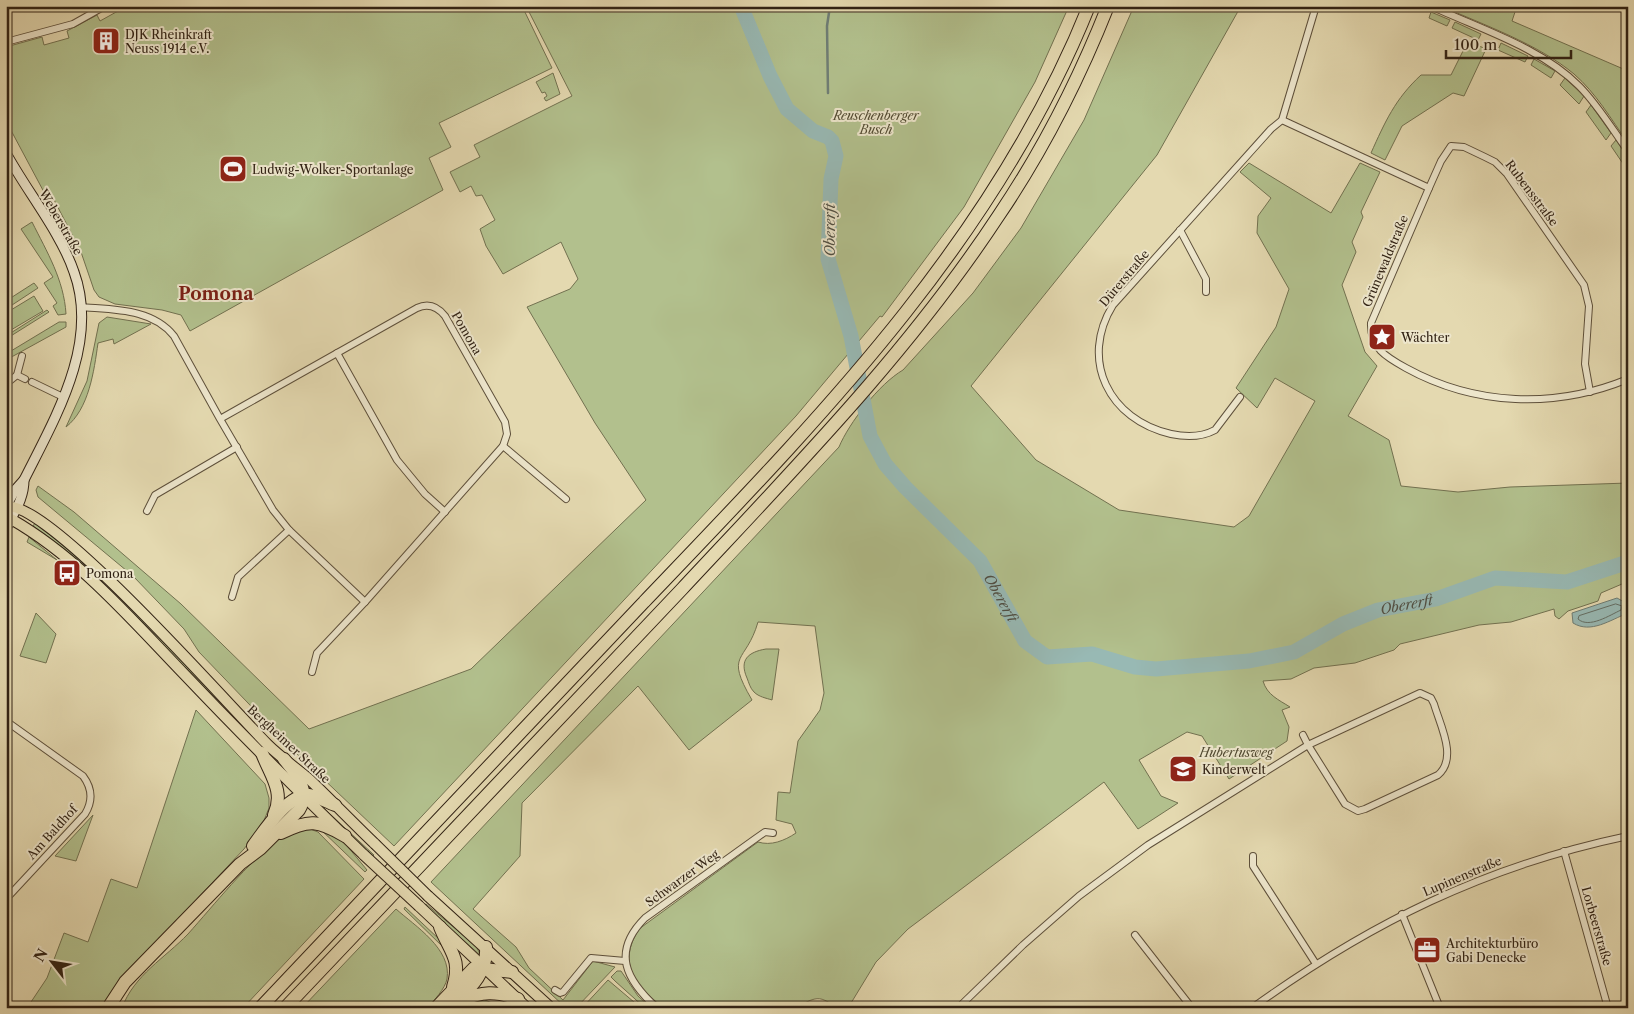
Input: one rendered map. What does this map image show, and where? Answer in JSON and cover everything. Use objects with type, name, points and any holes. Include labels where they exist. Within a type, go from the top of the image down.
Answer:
[{"type":"highway","points":[[260,1008],[758,482],[874,352],[941,268],[1021,148],[1056,82],[1089,6]]},
{"type":"highway","points":[[285,1008],[643,631],[882,371],[964,267],[1001,213],[1037,153],[1074,84],[1108,6]]},
{"type":"highway","points":[[262,753],[277,782],[279,794],[271,831]]},
{"type":"highway","points":[[284,759],[302,783],[303,796]]},
{"type":"highway","points":[[108,1008],[125,982],[271,831],[290,801],[310,795],[335,805]]},
{"type":"highway","points":[[271,831],[310,822],[326,824],[345,836]]},
{"type":"highway","points":[[440,927],[456,959],[457,974],[453,988]]},
{"type":"highway","points":[[452,1006],[478,979],[487,959],[486,947]]},
{"type":"highway","points":[[436,1008],[469,970],[478,967],[512,972]]},
{"type":"highway","points":[[117,1008],[135,973]]},
{"type":"highway","points":[[452,1006],[486,992],[500,993],[522,1003]]},
{"type":"main road","name":"Weberstraße","points":[[6,153],[68,258],[78,284],[80,307],[78,351],[63,396],[24,480],[24,492],[10,507],[8,521]]},
{"type":"main road","name":"Bergheimer Straße","points":[[10,507],[40,520],[106,575],[268,745],[335,805],[428,896],[552,1008]]},
{"type":"main road","name":"Bergheimer Straße","points":[[8,521],[58,550],[84,572],[303,796],[522,1003]]},
{"type":"street","points":[[6,42],[73,24],[105,6]]},
{"type":"street","points":[[1316,6],[1282,120],[1429,188]]},
{"type":"street","points":[[1431,6],[1514,44],[1557,67],[1592,100],[1628,151]]},
{"type":"street","name":"Dürerstraße","points":[[1240,397],[1215,430],[1210,433],[1190,436],[1174,434],[1150,427],[1124,410],[1111,395],[1100,370],[1100,339],[1109,312],[1271,129],[1282,120]]},
{"type":"street","name":"Rubensstraße","points":[[1429,188],[1446,150],[1457,146],[1495,162],[1512,180],[1584,285],[1589,306],[1585,364],[1590,392]]},
{"type":"street","name":"Grünewaldstraße","points":[[1429,188],[1371,323],[1372,336],[1385,356],[1429,379],[1473,394],[1493,398],[1542,400],[1590,392],[1628,379]]},
{"type":"street","points":[[1180,230],[1206,279],[1206,292]]},
{"type":"street","name":"Pomona","points":[[220,419],[417,308],[427,305],[435,307],[445,316],[505,422],[507,434],[503,446]]},
{"type":"street","points":[[80,307],[135,313],[160,321],[174,336],[273,510],[289,530],[365,602]]},
{"type":"street","points":[[337,353],[397,460],[418,487],[445,512]]},
{"type":"street","points":[[6,384],[17,375],[22,356]]},
{"type":"street","points":[[17,375],[63,396]]},
{"type":"street","points":[[312,672],[317,653],[365,602],[503,446],[566,499]]},
{"type":"street","points":[[147,511],[155,495],[237,447]]},
{"type":"street","points":[[232,597],[238,577],[289,530]]},
{"type":"street","points":[[958,1008],[1023,945],[1079,896],[1110,872],[1168,832],[1308,745],[1420,693],[1431,698],[1434,704],[1448,759],[1443,770],[1438,775],[1365,809],[1358,810],[1345,804],[1308,745],[1302,735]]},
{"type":"street","name":"Am Baldhof","points":[[6,720],[83,776],[88,783],[90,800],[85,814],[6,899]]},
{"type":"street","name":"Schwarzer Weg","points":[[625,961],[632,932],[645,918],[765,832],[773,834]]},
{"type":"street","name":"Lupinenstraße","points":[[1252,1008],[1260,1006],[1316,964],[1402,914],[1466,884],[1564,851],[1628,836]]},
{"type":"street","name":"Lorbeerstraße","points":[[1564,851],[1608,1008]]},
{"type":"street","points":[[1253,856],[1253,866],[1316,964]]},
{"type":"street","points":[[1402,914],[1440,1008]]},
{"type":"street","points":[[1135,935],[1192,1008]]},
{"type":"street","points":[[555,990],[560,993],[566,990],[591,958],[625,961],[632,982],[657,1008]]},
{"type":"green space","name":"Ludwig-Wolker-Sportanlage","points":[[127,6],[522,6],[552,68],[439,123],[451,147],[429,158],[443,190],[190,331],[181,315],[162,310],[115,304],[99,297],[94,290],[81,252],[50,192],[45,194],[6,121],[6,47],[42,37],[44,45],[69,38],[67,31],[97,15],[100,21]]},
{"type":"green space","name":"Reuschenberger Busch","points":[[526,6],[1069,6],[1035,82],[964,207],[882,317],[880,316],[796,416],[394,846],[296,753],[199,652],[184,629],[133,576],[38,497],[36,490],[38,486],[74,512],[181,604],[309,729],[471,669],[646,500],[595,423],[527,307],[570,289],[578,279],[561,242],[503,274],[486,246],[480,229],[495,220],[482,195],[476,196],[471,186],[460,192],[450,172],[480,157],[474,145],[572,96]]},
{"type":"green space","name":"Hubertusweg","points":[[1134,6],[1241,6],[1157,155],[971,386],[1036,460],[1119,510],[1234,527],[1249,516],[1315,401],[1275,378],[1257,408],[1236,388],[1276,327],[1289,289],[1257,233],[1258,216],[1271,198],[1240,172],[1249,163],[1331,213],[1360,163],[1380,172],[1361,212],[1363,217],[1352,242],[1356,252],[1342,285],[1365,352],[1377,366],[1348,416],[1389,440],[1401,486],[1458,492],[1510,487],[1628,483],[1628,585],[1622,584],[1601,593],[1598,601],[1568,611],[1559,619],[1555,616],[1554,609],[1511,622],[1479,625],[1400,644],[1394,650],[1355,663],[1314,668],[1291,679],[1263,681],[1270,694],[1290,707],[1282,710],[1289,727],[1287,741],[1229,779],[1202,736],[1187,732],[1139,760],[1161,796],[1178,803],[1138,829],[1104,782],[908,929],[876,962],[848,1008],[834,1005],[824,1000],[814,999],[797,1008],[663,1008],[638,982],[630,964],[629,953],[639,929],[758,842],[777,842],[796,833],[792,824],[776,820],[778,792],[790,793],[798,741],[820,710],[824,693],[815,626],[758,622],[738,665],[739,673],[752,700],[689,750],[638,686],[522,803],[520,856],[473,909],[516,947],[529,968],[563,1000],[593,961],[615,967],[576,1008],[566,1008],[431,882],[839,447],[857,416],[875,394],[903,370],[973,293],[1021,228],[1084,120]]},
{"type":"green space","points":[[1441,6],[1517,6],[1512,21],[1628,71],[1628,143],[1589,89],[1560,63],[1527,44]]},
{"type":"green space","points":[[1431,12],[1450,20],[1447,26],[1429,18]]},
{"type":"green space","points":[[1455,22],[1481,34],[1478,40],[1452,28]]},
{"type":"green space","points":[[1468,41],[1486,49],[1464,96],[1453,93],[1402,126],[1385,160],[1371,153],[1392,111],[1404,93],[1421,75],[1451,75]]},
{"type":"green space","points":[[1501,43],[1528,56],[1525,62],[1498,50]]},
{"type":"green space","points":[[1534,59],[1555,71],[1551,78],[1531,65]]},
{"type":"green space","points":[[553,73],[560,94],[546,101],[544,98],[547,96],[545,92],[542,93],[536,82]]},
{"type":"green space","points":[[1565,78],[1584,96],[1579,104],[1560,85]]},
{"type":"green space","points":[[1591,105],[1611,133],[1606,140],[1586,112]]},
{"type":"green space","points":[[1616,140],[1628,158],[1628,171],[1611,146]]},
{"type":"green space","points":[[32,222],[49,255],[58,278],[65,302],[66,314],[58,315],[53,306],[57,303],[44,283],[53,277],[21,229]]},
{"type":"green space","points":[[34,283],[38,288],[9,307],[6,301]]},
{"type":"green space","points":[[34,296],[43,311],[11,330],[6,323],[6,313]]},
{"type":"green space","points":[[47,310],[49,312],[6,339],[6,336]]},
{"type":"green space","points":[[107,317],[151,324],[114,344],[113,339],[98,343],[92,377],[85,400],[74,419],[66,427],[87,381],[99,323]]},
{"type":"green space","points":[[59,322],[66,322],[66,327],[6,360],[6,354]]},
{"type":"green space","points":[[35,523],[102,579],[134,610],[287,770],[295,782],[102,582],[33,526]]},
{"type":"green space","points":[[29,537],[57,560],[27,542]]},
{"type":"green space","points":[[36,613],[56,634],[46,663],[20,656]]},
{"type":"green space","points":[[766,649],[779,649],[772,700],[756,694],[747,678],[744,666],[750,655]]},
{"type":"green space","points":[[196,710],[265,784],[269,798],[269,808],[263,823],[244,849],[117,984],[101,1008],[27,1008],[47,978],[64,933],[88,942],[111,879],[137,888]]},
{"type":"green space","points":[[316,801],[374,855],[372,857]]},
{"type":"green space","points":[[93,815],[76,861],[55,856]]},
{"type":"green space","points":[[318,827],[343,841],[367,870],[365,872]]},
{"type":"green space","points":[[310,829],[318,832],[364,879],[243,1008],[122,1008],[127,996],[142,976],[188,934],[255,860],[282,837],[294,832]]},
{"type":"green space","points":[[426,904],[476,946],[481,956],[424,905]]},
{"type":"green space","points":[[405,907],[440,940],[442,946],[404,909]]},
{"type":"green space","points":[[396,909],[431,939],[444,958],[447,968],[446,983],[428,1008],[302,1008]]},
{"type":"green space","points":[[617,971],[621,971],[638,996],[651,1008],[645,1008],[611,977]]},
{"type":"green space","points":[[608,980],[641,1008],[582,1008]]},
{"type":"green space","points":[[483,997],[485,1000],[504,1008],[461,1008]]},
{"type":"water","points":[[1617,598],[1626,603],[1628,613],[1594,627],[1580,626],[1573,623],[1572,613]]},
{"type":"waterway","name":"Obererft","points":[[741,6],[770,76],[787,109],[813,131],[828,137],[832,141],[836,156],[831,179],[828,259],[851,336],[870,436],[885,464],[905,487],[980,561],[1025,641],[1047,657],[1092,654],[1135,667],[1156,669],[1249,661],[1294,652],[1343,624],[1378,610],[1436,599],[1495,578],[1567,582],[1628,562]]},
{"type":"waterway","points":[[828,93],[827,26],[830,6]]},
{"type":"place","name":"DJK Rheinkraft Neuss 1914 e.V.","points":[[106,41]]},
{"type":"place","name":"Ludwig-Wolker-Sportanlage","points":[[233,169]]},
{"type":"place","name":"Wächter","points":[[1382,337]]},
{"type":"place","name":"Pomona","points":[[67,573]]},
{"type":"place","name":"Kinderwelt","points":[[1183,769]]},
{"type":"place","name":"Architekturbüro Gabi Denecke","points":[[1427,950]]},
{"type":"district","name":"Pomona","points":[[216,294]]}]
